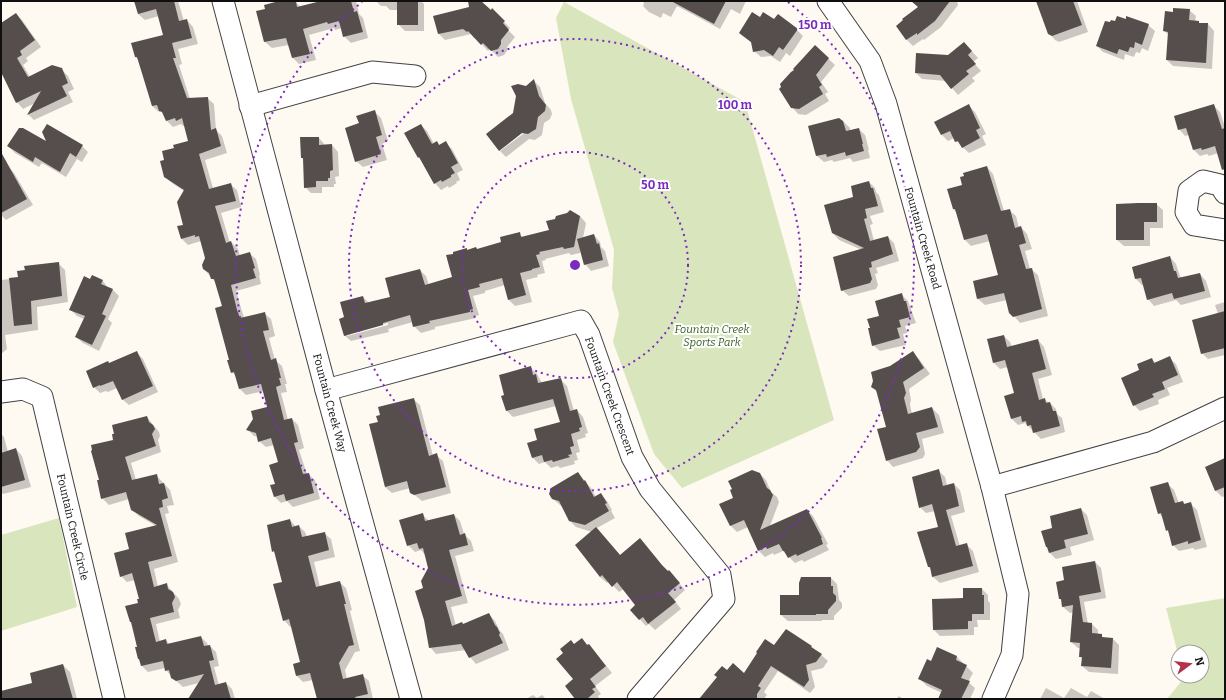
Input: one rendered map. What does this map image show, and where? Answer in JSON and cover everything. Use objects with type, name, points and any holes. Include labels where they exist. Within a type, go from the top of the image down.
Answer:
[{"type":"street","name":"Fountain Creek Way","points":[[223,1],[326,390],[411,699]]},
{"type":"street","name":"Fountain Creek Road","points":[[828,1],[870,61],[886,104],[992,487],[1018,594],[1012,655],[993,699]]},
{"type":"street","points":[[250,106],[372,72],[415,76]]},
{"type":"street","points":[[1225,193],[1220,185],[1204,181],[1189,191],[1186,212],[1194,225],[1225,230]]},
{"type":"street","name":"Fountain Creek Crescent","points":[[326,390],[581,321],[589,334],[632,457],[650,489],[720,574],[724,599],[638,699]]},
{"type":"street","name":"Fountain Creek Circle","points":[[1,392],[23,389],[42,397],[114,699]]},
{"type":"street","points":[[992,487],[1153,442],[1225,408]]},
{"type":"green space","name":"Fountain Creek Sports Park","points":[[564,2],[745,102],[834,420],[682,488],[654,454],[613,342],[619,314],[612,288],[614,250],[571,99],[556,18]]},
{"type":"green space","points":[[59,518],[77,607],[1,631],[1,535]]},
{"type":"green space","points":[[1225,598],[1225,699],[1167,699],[1179,684],[1210,684],[1210,644],[1175,644],[1166,608]]},
{"type":"building","points":[[134,1],[174,1],[179,21],[187,19],[192,38],[172,43],[176,58],[173,58],[187,98],[208,97],[211,130],[216,128],[221,146],[199,154],[209,189],[231,183],[236,201],[215,206],[226,243],[231,241],[236,256],[250,252],[255,268],[253,269],[256,278],[231,285],[237,310],[240,318],[265,312],[269,330],[263,331],[271,360],[276,358],[281,378],[279,378],[281,385],[276,387],[284,420],[292,418],[298,442],[294,443],[303,474],[309,473],[314,493],[286,501],[284,494],[274,497],[270,485],[275,484],[269,465],[278,462],[271,438],[258,442],[256,433],[246,430],[253,419],[251,411],[267,407],[261,384],[239,389],[234,372],[231,373],[227,360],[229,360],[215,308],[222,306],[214,279],[211,279],[209,273],[203,269],[202,265],[205,258],[199,236],[195,237],[195,235],[181,239],[177,226],[183,225],[177,202],[184,190],[164,177],[160,161],[164,160],[162,151],[174,148],[173,145],[188,141],[182,118],[176,121],[175,118],[166,121],[157,105],[152,106],[137,57],[135,57],[131,43],[163,35],[156,9],[138,14]]},
{"type":"building","points":[[279,1],[296,1],[297,7],[321,1],[351,1],[354,12],[357,11],[363,32],[343,37],[339,21],[328,24],[327,22],[303,29],[310,54],[292,58],[286,38],[264,42],[256,11],[265,9],[264,5]]},
{"type":"building","points":[[397,1],[418,1],[418,25],[397,25]]},
{"type":"building","points":[[468,1],[481,1],[491,10],[492,8],[505,21],[503,23],[509,30],[501,40],[501,44],[498,49],[491,51],[483,43],[481,45],[468,31],[467,32],[463,29],[438,34],[433,16],[469,7]]},
{"type":"building","points":[[671,1],[726,1],[714,24]]},
{"type":"building","points":[[911,1],[950,1],[935,21],[917,35],[917,33],[906,40],[896,26],[903,20],[902,19],[918,7]]},
{"type":"building","points":[[1036,1],[1073,1],[1082,25],[1052,36],[1048,34]]},
{"type":"building","points":[[1173,8],[1190,9],[1189,20],[1199,21],[1199,23],[1208,23],[1206,63],[1166,60],[1168,32],[1163,31],[1165,11],[1173,12]]},
{"type":"building","points":[[752,12],[760,17],[763,12],[774,19],[778,14],[798,29],[783,50],[779,47],[773,56],[764,50],[753,52],[751,42],[739,33]]},
{"type":"building","points":[[16,13],[35,40],[20,51],[22,55],[17,58],[28,77],[52,65],[62,68],[68,83],[62,86],[67,96],[27,115],[41,91],[16,103],[1,72],[1,23]]},
{"type":"building","points":[[1117,16],[1126,19],[1126,16],[1149,24],[1142,45],[1135,42],[1134,48],[1130,47],[1128,52],[1119,49],[1117,54],[1096,46],[1105,21],[1115,21]]},
{"type":"building","points":[[964,42],[972,51],[968,55],[976,64],[966,71],[969,74],[951,89],[940,75],[915,73],[916,53],[948,55]]},
{"type":"building","points":[[815,45],[829,58],[816,75],[822,85],[819,87],[823,94],[799,109],[791,108],[779,89],[781,87],[780,84]]},
{"type":"building","points":[[534,79],[539,96],[546,105],[545,111],[538,117],[536,129],[528,134],[522,133],[499,151],[486,134],[513,113],[516,96],[511,86],[518,84],[526,86]]},
{"type":"building","points":[[969,104],[980,128],[976,130],[980,138],[962,148],[958,141],[955,142],[950,131],[941,135],[934,122]]},
{"type":"building","points":[[1214,104],[1222,129],[1225,128],[1225,169],[1222,170],[1215,146],[1202,150],[1201,148],[1193,150],[1186,128],[1178,130],[1174,116]]},
{"type":"building","points":[[375,110],[382,135],[376,137],[381,154],[355,162],[345,128],[359,123],[356,116]]},
{"type":"building","points":[[839,118],[843,121],[846,131],[859,128],[864,151],[846,156],[845,152],[827,157],[826,154],[816,156],[808,126]]},
{"type":"building","points":[[47,124],[83,145],[76,157],[70,153],[60,172],[35,157],[33,162],[7,146],[19,128],[23,128],[46,141],[42,132]]},
{"type":"building","points":[[421,124],[432,144],[437,141],[439,145],[446,141],[458,163],[451,167],[455,173],[442,182],[441,180],[434,184],[404,133]]},
{"type":"building","points":[[300,137],[319,137],[319,145],[332,144],[333,170],[330,171],[330,178],[328,178],[328,181],[316,181],[316,187],[304,188],[303,158],[301,158]]},
{"type":"building","points":[[1,152],[27,199],[1,213]]},
{"type":"building","points":[[987,166],[1001,211],[1010,209],[1015,228],[1021,226],[1026,243],[1019,245],[1026,269],[1032,268],[1042,309],[1013,317],[1009,313],[1004,293],[977,299],[973,281],[998,275],[987,234],[964,240],[955,209],[953,209],[947,189],[962,185],[960,177],[964,176],[963,173]]},
{"type":"building","points":[[869,181],[871,188],[873,188],[878,206],[865,209],[867,218],[864,219],[870,241],[888,236],[893,254],[871,262],[872,267],[869,268],[872,279],[870,283],[841,291],[833,257],[864,248],[832,233],[824,205],[853,197],[851,186]]},
{"type":"building","points":[[1157,203],[1157,222],[1144,222],[1144,240],[1116,240],[1116,204]]},
{"type":"building","points":[[570,210],[580,216],[574,247],[564,249],[563,247],[539,252],[540,254],[536,255],[540,267],[520,273],[526,295],[508,300],[502,278],[479,284],[480,287],[468,290],[473,309],[470,310],[470,312],[429,321],[430,323],[413,327],[410,315],[383,323],[383,325],[344,336],[339,319],[344,317],[340,302],[363,296],[365,303],[390,297],[385,278],[420,269],[425,285],[452,277],[446,255],[453,254],[453,252],[467,248],[467,250],[476,247],[477,249],[501,242],[500,237],[520,232],[521,237],[549,230],[546,221],[555,219],[556,216],[567,213]]},
{"type":"building","points":[[594,234],[597,244],[599,243],[603,260],[584,265],[577,239]]},
{"type":"building","points":[[1170,256],[1174,271],[1176,271],[1178,278],[1200,273],[1205,291],[1174,299],[1172,293],[1147,300],[1141,278],[1135,279],[1132,267]]},
{"type":"building","points":[[59,262],[62,296],[31,301],[32,324],[14,326],[9,278],[18,277],[17,271],[25,270],[24,266]]},
{"type":"building","points":[[92,275],[103,280],[101,284],[113,289],[102,314],[106,316],[92,345],[75,337],[85,316],[69,310],[84,276],[90,279]]},
{"type":"building","points":[[902,293],[904,301],[906,301],[910,317],[899,320],[901,327],[897,328],[900,338],[872,346],[868,328],[870,328],[867,319],[879,316],[875,301]]},
{"type":"building","points":[[1225,311],[1225,348],[1201,354],[1192,320]]},
{"type":"building","points":[[1004,335],[1007,347],[1038,339],[1046,369],[1032,373],[1039,400],[1045,398],[1046,403],[1050,402],[1053,411],[1056,411],[1060,426],[1033,433],[1031,425],[1027,426],[1026,421],[1022,422],[1021,416],[1011,419],[1004,396],[1014,393],[1005,360],[993,363],[987,339]]},
{"type":"building","points":[[137,351],[153,386],[122,400],[113,381],[93,388],[86,371],[108,361],[109,363]]},
{"type":"building","points":[[913,351],[924,368],[903,382],[906,393],[904,398],[908,414],[932,407],[938,427],[916,433],[920,447],[916,452],[886,461],[877,429],[886,427],[876,390],[871,387],[873,381],[871,372],[890,366]]},
{"type":"building","points":[[1170,356],[1178,375],[1162,382],[1165,389],[1152,394],[1154,397],[1133,406],[1121,378],[1139,370],[1137,364],[1152,358],[1154,363]]},
{"type":"building","points":[[531,366],[533,375],[536,374],[538,383],[561,378],[570,411],[577,409],[582,427],[579,428],[580,431],[571,434],[574,446],[570,447],[572,454],[568,455],[570,457],[553,462],[552,460],[544,462],[542,455],[532,458],[527,443],[537,440],[534,429],[560,422],[553,399],[506,411],[501,396],[504,395],[499,375]]},
{"type":"building","points":[[414,398],[429,456],[437,453],[446,487],[414,495],[410,493],[407,481],[385,487],[369,424],[378,422],[376,416],[380,415],[378,407]]},
{"type":"building","points":[[147,416],[149,422],[155,429],[152,434],[156,446],[125,457],[132,480],[157,474],[159,484],[164,483],[168,498],[162,500],[163,507],[159,508],[172,556],[148,562],[154,587],[167,583],[168,589],[173,592],[175,597],[172,603],[174,612],[150,618],[156,642],[166,639],[167,644],[201,636],[204,646],[210,645],[214,660],[209,661],[215,685],[226,682],[231,699],[188,699],[204,674],[176,681],[171,678],[169,670],[165,671],[163,661],[141,666],[138,659],[135,647],[137,647],[131,622],[125,606],[138,603],[137,599],[139,599],[132,573],[120,577],[114,553],[129,549],[125,533],[157,525],[131,510],[126,492],[101,499],[97,480],[99,480],[91,451],[91,445],[113,440],[112,434],[114,434],[112,425]]},
{"type":"building","points":[[16,448],[25,480],[1,487],[1,453]]},
{"type":"building","points":[[1225,458],[1225,487],[1215,491],[1205,467]]},
{"type":"building","points":[[939,469],[943,486],[954,483],[959,506],[946,510],[956,546],[967,543],[973,566],[932,577],[930,567],[928,567],[917,532],[938,527],[932,504],[919,508],[912,477]]},
{"type":"building","points":[[752,470],[760,473],[767,488],[773,495],[760,530],[807,509],[822,538],[823,544],[797,556],[796,554],[788,558],[779,544],[767,549],[766,547],[758,551],[744,520],[730,526],[719,504],[733,498],[730,490],[732,489],[728,481]]},
{"type":"building","points":[[578,472],[584,481],[585,480],[594,497],[601,493],[607,503],[605,504],[609,511],[585,525],[569,521],[559,501],[552,499],[549,494],[551,488]]},
{"type":"building","points":[[1168,482],[1175,503],[1183,501],[1184,504],[1191,502],[1201,540],[1188,544],[1188,541],[1172,546],[1168,530],[1166,531],[1161,513],[1158,514],[1150,487]]},
{"type":"building","points":[[1081,508],[1088,534],[1064,540],[1066,548],[1049,553],[1041,531],[1052,528],[1050,516]]},
{"type":"building","points":[[423,513],[425,521],[454,514],[460,535],[465,533],[468,545],[449,550],[462,596],[445,601],[452,626],[462,622],[463,624],[489,613],[500,633],[499,635],[503,643],[469,658],[461,644],[429,648],[424,620],[415,591],[423,588],[421,581],[428,568],[423,548],[419,549],[417,543],[407,546],[399,520]]},
{"type":"building","points":[[290,519],[292,527],[299,525],[302,537],[325,532],[329,550],[308,556],[316,587],[340,581],[354,645],[349,646],[339,663],[343,679],[363,674],[368,694],[355,697],[356,699],[317,699],[310,673],[296,676],[293,664],[300,662],[289,619],[283,621],[273,584],[282,582],[274,551],[272,552],[267,525]]},
{"type":"building","points":[[596,527],[620,555],[640,538],[662,565],[668,571],[669,570],[680,583],[668,593],[676,602],[648,624],[643,617],[639,620],[630,610],[635,605],[617,582],[612,587],[602,575],[600,577],[575,545]]},
{"type":"building","points":[[1095,561],[1101,592],[1079,596],[1083,622],[1092,623],[1092,633],[1102,634],[1102,637],[1113,638],[1111,668],[1081,666],[1082,657],[1079,657],[1080,643],[1070,642],[1073,605],[1062,607],[1056,582],[1064,580],[1062,567]]},
{"type":"building","points":[[801,577],[831,577],[831,586],[833,586],[833,593],[836,596],[836,601],[828,610],[828,614],[780,615],[780,595],[799,595],[799,583]]},
{"type":"building","points":[[963,588],[982,588],[982,595],[984,595],[984,614],[972,614],[972,621],[968,621],[968,629],[933,630],[932,599],[963,598]]},
{"type":"building","points":[[786,629],[822,654],[816,662],[806,665],[809,680],[804,687],[771,666],[758,686],[761,688],[757,694],[757,699],[699,699],[717,677],[714,675],[722,666],[727,670],[733,663],[744,673],[765,639],[774,645]]},
{"type":"building","points":[[582,638],[587,645],[589,644],[606,666],[590,679],[596,687],[592,689],[595,692],[587,699],[575,699],[565,686],[573,679],[556,659],[563,653],[560,649],[571,640],[574,644]]},
{"type":"building","points":[[937,647],[957,656],[956,660],[967,665],[961,678],[970,681],[961,699],[938,699],[942,690],[918,679],[927,659],[931,661]]},
{"type":"building","points":[[63,664],[73,699],[1,699],[1,691],[32,683],[30,673]]}]
